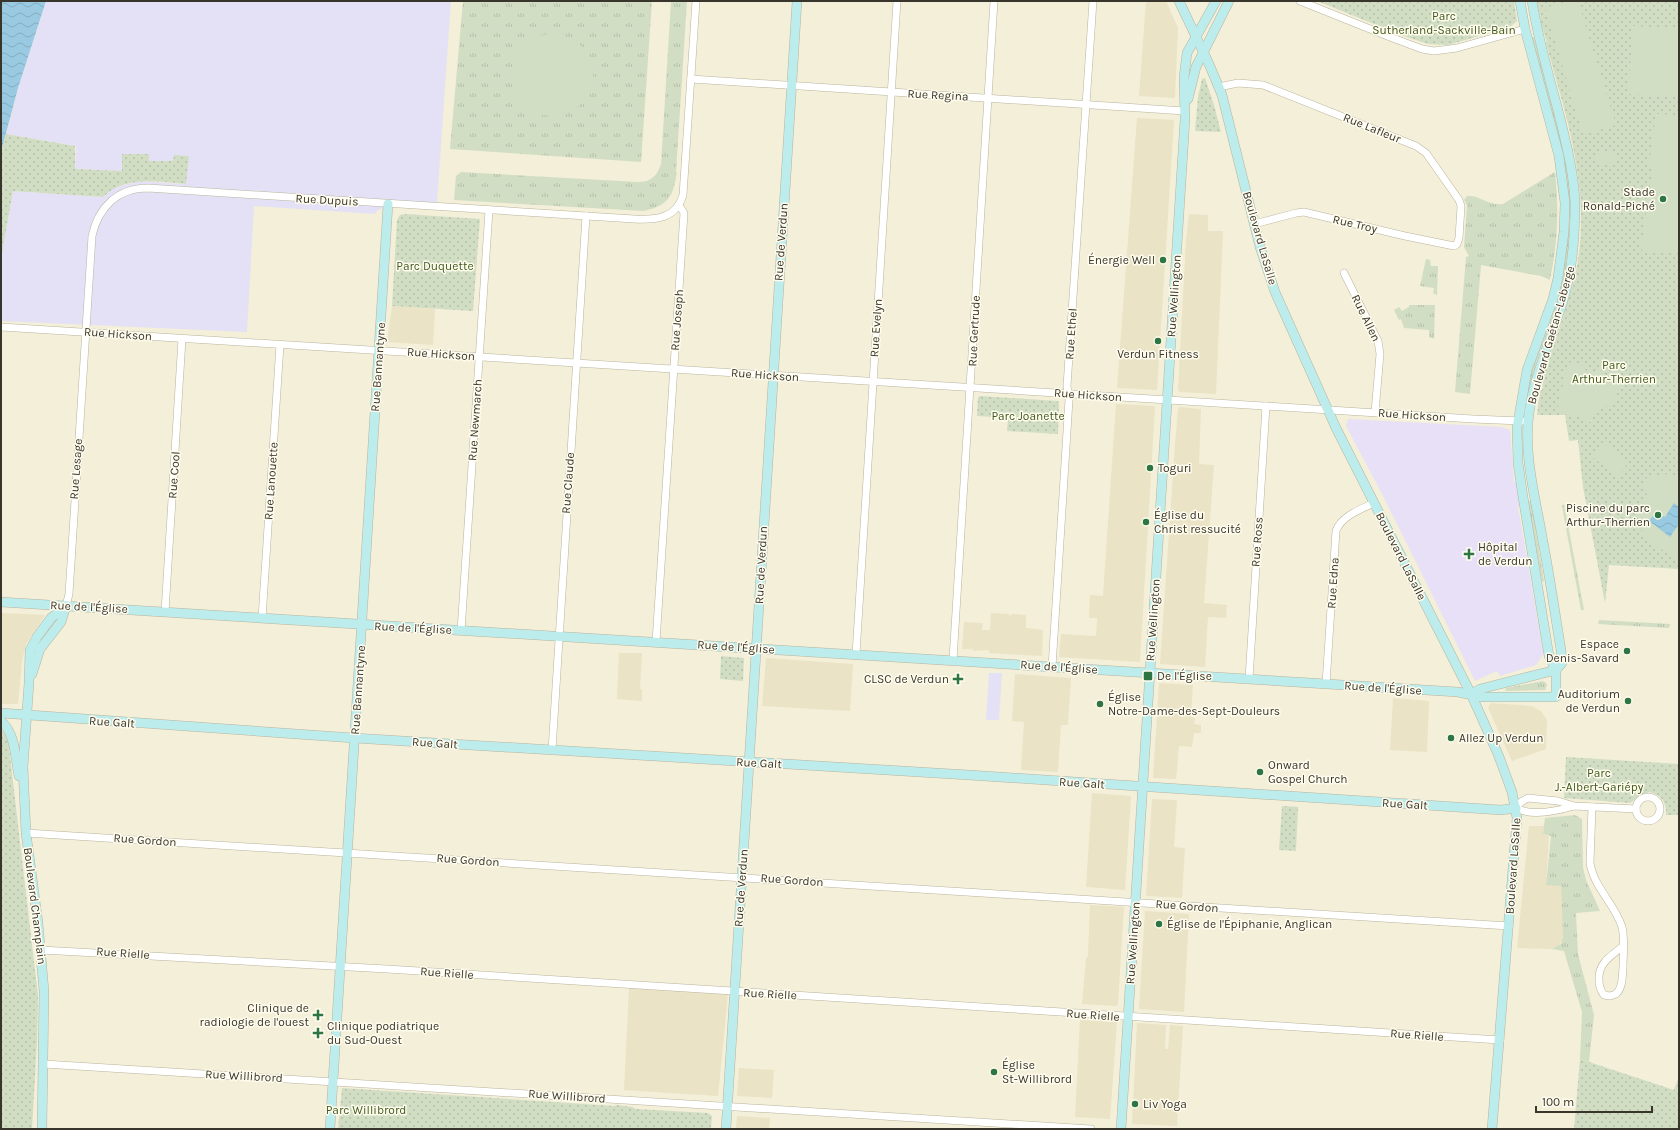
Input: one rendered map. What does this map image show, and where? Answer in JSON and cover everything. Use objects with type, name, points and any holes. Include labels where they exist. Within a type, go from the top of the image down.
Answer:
[{"type":"main road","name":"Rue de Verdun","points":[[726,1129],[797,1]]},
{"type":"main road","name":"Boulevard LaSalle","points":[[1178,1],[1219,87],[1269,277],[1327,410],[1471,694],[1498,754],[1512,792],[1517,818],[1492,1129]]},
{"type":"main road","name":"Rue Wellington","points":[[1121,1129],[1185,110],[1185,64],[1188,53],[1216,1]]},
{"type":"main road","name":"Rue Wellington","points":[[1185,110],[1196,67],[1229,1]]},
{"type":"main road","name":"Boulevard Gaétan-Laberge","points":[[1520,1],[1525,29],[1559,156],[1565,203],[1564,232],[1558,278],[1553,299],[1527,370],[1518,421],[1518,456],[1523,497],[1540,592],[1549,656],[1556,670],[1556,697]]},
{"type":"main road","name":"Boulevard Gaétan-Laberge","points":[[1532,1],[1540,41],[1572,168],[1575,201],[1573,254],[1567,285],[1537,374],[1529,421],[1530,473],[1562,663],[1556,670]]},
{"type":"main road","name":"Rue Bannantyne","points":[[330,1129],[388,204]]},
{"type":"main road","points":[[1518,456],[1529,455]]},
{"type":"main road","points":[[1540,592],[1550,591]]},
{"type":"main road","name":"Rue de l'Église","points":[[1,602],[1249,679],[1471,694],[1482,698],[1556,697]]},
{"type":"main road","name":"Boulevard Champlain","points":[[42,1129],[44,998],[40,950],[26,833],[22,767],[29,683],[40,649],[61,622],[66,606]]},
{"type":"main road","points":[[1546,632],[1557,629]]},
{"type":"main road","name":"Rue de l'Église","points":[[1471,694],[1480,689],[1556,670]]},
{"type":"main road","name":"Rue Galt","points":[[1,714],[354,738],[1142,786],[1501,810],[1516,808]]},
{"type":"main road","points":[[1,721],[8,728],[11,736],[23,791]]},
{"type":"street","name":"Rue Joseph","points":[[656,642],[684,213],[679,205],[682,195],[696,1]]},
{"type":"street","name":"Rue Evelyn","points":[[856,654],[897,1]]},
{"type":"street","name":"Rue Gertrude","points":[[953,660],[994,1]]},
{"type":"street","name":"Rue Ethel","points":[[1052,667],[1068,394],[1067,386],[1093,1]]},
{"type":"street","points":[[1300,1],[1422,49],[1434,51],[1457,48],[1525,29]]},
{"type":"street","name":"Rue Regina","points":[[690,79],[1185,110]]},
{"type":"street","name":"Rue Lafleur","points":[[1219,87],[1238,83],[1263,85],[1421,149],[1426,153],[1459,200],[1461,206],[1459,238],[1457,244]]},
{"type":"street","name":"Rue Dupuis","points":[[85,332],[91,245],[94,224],[106,204],[129,190],[148,188],[644,220],[655,219],[672,213],[679,205]]},
{"type":"street","name":"Rue Newmarch","points":[[461,631],[489,210]]},
{"type":"street","name":"Rue Troy","points":[[1254,224],[1304,212],[1451,246],[1457,244]]},
{"type":"street","name":"Rue Claude","points":[[552,750],[586,216]]},
{"type":"street","name":"Rue Allen","points":[[1344,273],[1378,341],[1380,354],[1375,412]]},
{"type":"street","name":"Rue Hickson","points":[[1,327],[1327,410],[1529,421]]},
{"type":"street","name":"Rue Lesage","points":[[66,606],[69,594],[85,332]]},
{"type":"street","name":"Rue Cool","points":[[165,612],[182,339]]},
{"type":"street","name":"Rue Lanouette","points":[[262,618],[280,345]]},
{"type":"street","name":"Rue Ross","points":[[1249,679],[1266,406]]},
{"type":"street","name":"Rue Edna","points":[[1326,684],[1336,531],[1339,524],[1344,519],[1374,503]]},
{"type":"street","name":"Rue Galt","points":[[1574,806],[1551,811],[1529,813],[1516,808],[1520,802],[1528,798],[1551,800],[1574,806],[1636,809]]},
{"type":"street","points":[[1592,807],[1590,863],[1601,892],[1621,926],[1622,947],[1622,986],[1616,994],[1610,996],[1604,995],[1599,987],[1600,970],[1607,959],[1622,947]]},
{"type":"street","name":"Rue Gordon","points":[[26,833],[1509,926]]},
{"type":"street","name":"Rue Rielle","points":[[40,950],[341,967],[1500,1040]]},
{"type":"street","name":"Rue Willibrord","points":[[44,1064],[1091,1129]]},
{"type":"shaded area","points":[[46,1],[451,1],[437,203],[389,204],[377,211],[375,214],[254,206],[247,332],[1,321],[1,259],[13,191],[103,197],[112,189],[139,181],[186,184],[173,161],[149,161],[149,154],[123,154],[122,171],[75,169],[76,146],[6,134],[18,88]]},
{"type":"shaded area","points":[[1146,1],[1166,1],[1178,28],[1175,98],[1139,96]]},
{"type":"shaded area","points":[[1137,118],[1174,120],[1157,390],[1117,388]]},
{"type":"shaded area","points":[[1189,214],[1208,215],[1208,231],[1223,231],[1216,394],[1180,392],[1178,390],[1186,240]]},
{"type":"shaded area","points":[[392,306],[435,309],[433,345],[387,342]]},
{"type":"shaded area","points":[[1116,404],[1155,406],[1140,662],[1059,657],[1061,634],[1096,636],[1097,618],[1089,618],[1090,595],[1103,596]]},
{"type":"shaded area","points":[[1179,407],[1201,409],[1199,464],[1214,465],[1204,603],[1227,605],[1226,618],[1208,617],[1205,667],[1160,664]]},
{"type":"shaded area","name":"Hôpital de Verdun","points":[[1348,419],[1502,427],[1510,430],[1514,482],[1516,482],[1520,506],[1518,507],[1543,651],[1543,655],[1536,665],[1500,676],[1497,671],[1475,681],[1383,496],[1346,426]]},
{"type":"shaded area","points":[[1,613],[45,615],[26,644],[22,661],[18,704],[1,704]]},
{"type":"shaded area","points":[[991,613],[1009,614],[1009,616],[1012,614],[1026,615],[1026,628],[1043,630],[1042,656],[989,653],[989,650],[973,651],[973,649],[962,649],[964,622],[983,623],[982,630],[990,630]]},
{"type":"shaded area","points":[[619,653],[642,653],[640,689],[642,689],[642,701],[617,699]]},
{"type":"shaded area","points":[[766,658],[853,664],[850,711],[762,706]]},
{"type":"shaded area","points":[[989,673],[1002,673],[999,720],[986,720]]},
{"type":"shaded area","points":[[1015,674],[1071,678],[1068,725],[1061,725],[1058,772],[1021,770],[1024,722],[1012,721]]},
{"type":"shaded area","points":[[1159,683],[1193,685],[1191,717],[1195,718],[1194,724],[1201,725],[1201,733],[1194,733],[1192,747],[1179,746],[1176,779],[1153,778]]},
{"type":"shaded area","points":[[1393,698],[1429,701],[1427,752],[1390,750]]},
{"type":"shaded area","points":[[1491,703],[1532,706],[1541,711],[1547,720],[1546,749],[1512,761],[1488,708]]},
{"type":"shaded area","points":[[1092,793],[1131,796],[1125,890],[1086,887]]},
{"type":"shaded area","points":[[1152,799],[1177,800],[1174,847],[1185,848],[1182,898],[1146,896]]},
{"type":"shaded area","points":[[1529,826],[1544,826],[1543,834],[1549,836],[1546,884],[1561,886],[1562,940],[1558,947],[1552,949],[1517,948]]},
{"type":"shaded area","points":[[1090,905],[1124,907],[1118,1004],[1116,1006],[1082,1004],[1086,959],[1088,956]]},
{"type":"shaded area","points":[[1145,911],[1189,914],[1184,1012],[1139,1009]]},
{"type":"shaded area","points":[[629,988],[728,994],[718,1096],[624,1090]]},
{"type":"shaded area","points":[[1080,1020],[1117,1022],[1110,1119],[1075,1117]]},
{"type":"shaded area","points":[[1137,1023],[1166,1025],[1165,1049],[1168,1049],[1170,1025],[1183,1026],[1177,1126],[1132,1124]]},
{"type":"shaded area","points":[[739,1068],[774,1070],[772,1098],[737,1096]]},
{"type":"shaded area","points":[[737,1116],[770,1118],[769,1129],[736,1129]]},
{"type":"green space","points":[[463,1],[652,1],[641,162],[450,149]]},
{"type":"green space","points":[[671,1],[687,1],[677,172],[674,188],[664,203],[644,211],[454,200],[456,176],[461,172],[638,182],[647,181],[653,178],[658,172],[661,164]]},
{"type":"green space","name":"Parc Sutherland-Sackville-Bain","points":[[1317,1],[1514,1],[1517,21],[1510,27],[1448,45],[1428,44],[1401,35]]},
{"type":"green space","name":"Parc Arthur-Therrien","points":[[1537,1],[1679,1],[1679,569],[1609,565],[1605,603],[1583,487],[1578,440],[1569,441],[1565,415],[1537,415],[1540,390],[1542,390],[1543,386],[1541,385],[1543,376],[1566,308],[1577,266],[1581,237],[1581,209],[1579,181],[1574,153],[1542,27]]},
{"type":"green space","points":[[1569,1],[1578,1],[1616,125],[1583,135],[1545,8]]},
{"type":"green space","points":[[1633,26],[1679,29],[1679,97],[1628,94]]},
{"type":"green space","points":[[552,34],[568,37],[581,46],[590,59],[593,75],[590,91],[581,104],[568,113],[552,116],[536,113],[523,104],[514,91],[511,75],[514,59],[523,46],[536,37]]},
{"type":"green space","points":[[1532,37],[1534,37],[1553,104],[1564,150],[1568,173],[1570,218],[1569,218]]},
{"type":"green space","points":[[1205,78],[1221,132],[1195,131],[1198,97],[1202,79]]},
{"type":"green space","name":"Stade Ronald-Piché","points":[[1656,114],[1679,115],[1679,251],[1657,251],[1656,253],[1644,253],[1640,247],[1653,164],[1649,163]]},
{"type":"green space","points":[[6,134],[75,146],[75,169],[122,171],[122,154],[149,154],[149,161],[173,161],[174,155],[189,156],[186,184],[153,181],[132,183],[121,185],[103,197],[13,191],[1,259],[1,153]]},
{"type":"green space","points":[[1612,149],[1616,161],[1599,166],[1595,155]]},
{"type":"green space","points":[[1555,172],[1557,226],[1555,252],[1550,280],[1541,276],[1481,265],[1470,394],[1455,392],[1466,257],[1469,256],[1464,247],[1467,205],[1464,200],[1467,196],[1472,196],[1493,203],[1503,204]]},
{"type":"green space","name":"Parc Duquette","points":[[405,214],[480,219],[473,311],[392,306],[397,220],[400,215]]},
{"type":"green space","points":[[1568,234],[1570,234],[1568,253],[1562,287],[1537,360],[1525,410],[1530,373]]},
{"type":"green space","points":[[1426,259],[1430,260],[1431,266],[1438,266],[1437,295],[1433,293],[1434,288],[1420,286]]},
{"type":"green space","points":[[1409,305],[1435,305],[1434,339],[1429,337],[1429,330],[1404,328],[1401,319],[1399,320],[1394,310],[1399,307],[1402,311],[1409,307]]},
{"type":"green space","points":[[1568,362],[1585,366],[1584,370],[1616,377],[1621,386],[1613,403],[1608,403],[1607,407],[1605,406],[1593,414],[1591,422],[1583,421],[1582,417],[1562,414],[1557,410]]},
{"type":"green space","name":"Parc Joanette","points":[[978,397],[1058,401],[1058,434],[1007,431],[1008,418],[977,416]]},
{"type":"green space","points":[[1603,443],[1629,462],[1618,476],[1592,457]]},
{"type":"green space","name":"Piscine du parc Arthur-Therrien","points":[[1667,474],[1679,476],[1679,559],[1651,542],[1639,525],[1638,516],[1640,506],[1647,496],[1643,479]]},
{"type":"green space","points":[[1528,501],[1531,501],[1543,582],[1542,581]]},
{"type":"green space","points":[[1564,504],[1584,610],[1581,610],[1562,506]]},
{"type":"green space","points":[[1599,620],[1670,624],[1669,628],[1598,624]]},
{"type":"green space","points":[[721,656],[744,658],[743,681],[720,679]]},
{"type":"green space","points":[[1543,681],[1547,685],[1545,690],[1505,690],[1506,688]]},
{"type":"green space","points":[[1,729],[8,739],[38,996],[32,1129],[1,1129]]},
{"type":"green space","name":"Parc J.-Albert-Gariépy","points":[[1566,757],[1679,764],[1679,815],[1666,815],[1664,803],[1660,797],[1649,792],[1639,796],[1630,803],[1564,798]]},
{"type":"green space","points":[[1282,806],[1298,807],[1296,851],[1279,850]]},
{"type":"green space","points":[[1575,815],[1582,819],[1583,867],[1586,880],[1600,911],[1576,913],[1578,954],[1594,1015],[1589,1062],[1580,1059],[1582,1012],[1564,951],[1552,949],[1561,944],[1563,936],[1561,886],[1546,885],[1551,836],[1543,834],[1545,818]]},
{"type":"green space","points":[[1580,1059],[1674,1090],[1679,1076],[1679,1129],[1574,1129]]},
{"type":"green space","name":"Parc Willibrord","points":[[342,1088],[617,1105],[636,1109],[708,1113],[712,1116],[711,1129],[338,1129]]},
{"type":"water","points":[[1,1],[46,1],[18,88],[1,152]]},
{"type":"water","points":[[1674,503],[1679,507],[1679,524],[1670,537],[1649,521],[1656,512],[1665,517]]},
{"type":"place","name":"Stade Ronald-Piché","points":[[1663,199]]},
{"type":"place","name":"Énergie Well","points":[[1163,260]]},
{"type":"place","name":"Verdun Fitness","points":[[1158,341]]},
{"type":"place","name":"Toguri","points":[[1150,468]]},
{"type":"place","name":"Piscine du parc Arthur-Therrien","points":[[1658,515]]},
{"type":"place","name":"Église du Christ ressucité","points":[[1146,522]]},
{"type":"place","name":"Hôpital de Verdun","points":[[1469,554]]},
{"type":"place","name":"Espace Denis-Savard","points":[[1627,651]]},
{"type":"place","name":"De l'Église","points":[[1148,676]]},
{"type":"place","name":"CLSC de Verdun","points":[[958,679]]},
{"type":"place","name":"Auditorium de Verdun","points":[[1628,701]]},
{"type":"place","name":"Église Notre-Dame-des-Sept-Douleurs","points":[[1100,704]]},
{"type":"place","name":"Allez Up Verdun","points":[[1451,738]]},
{"type":"place","name":"Onward Gospel Church","points":[[1260,772]]},
{"type":"place","name":"Église de l'Épiphanie, Anglican","points":[[1159,924]]},
{"type":"place","name":"Clinique de radiologie de l'ouest","points":[[318,1015]]},
{"type":"place","name":"Clinique podiatrique du Sud-Ouest","points":[[318,1033]]},
{"type":"place","name":"Église St-Willibrord","points":[[994,1072]]},
{"type":"place","name":"Liv Yoga","points":[[1135,1104]]}]
